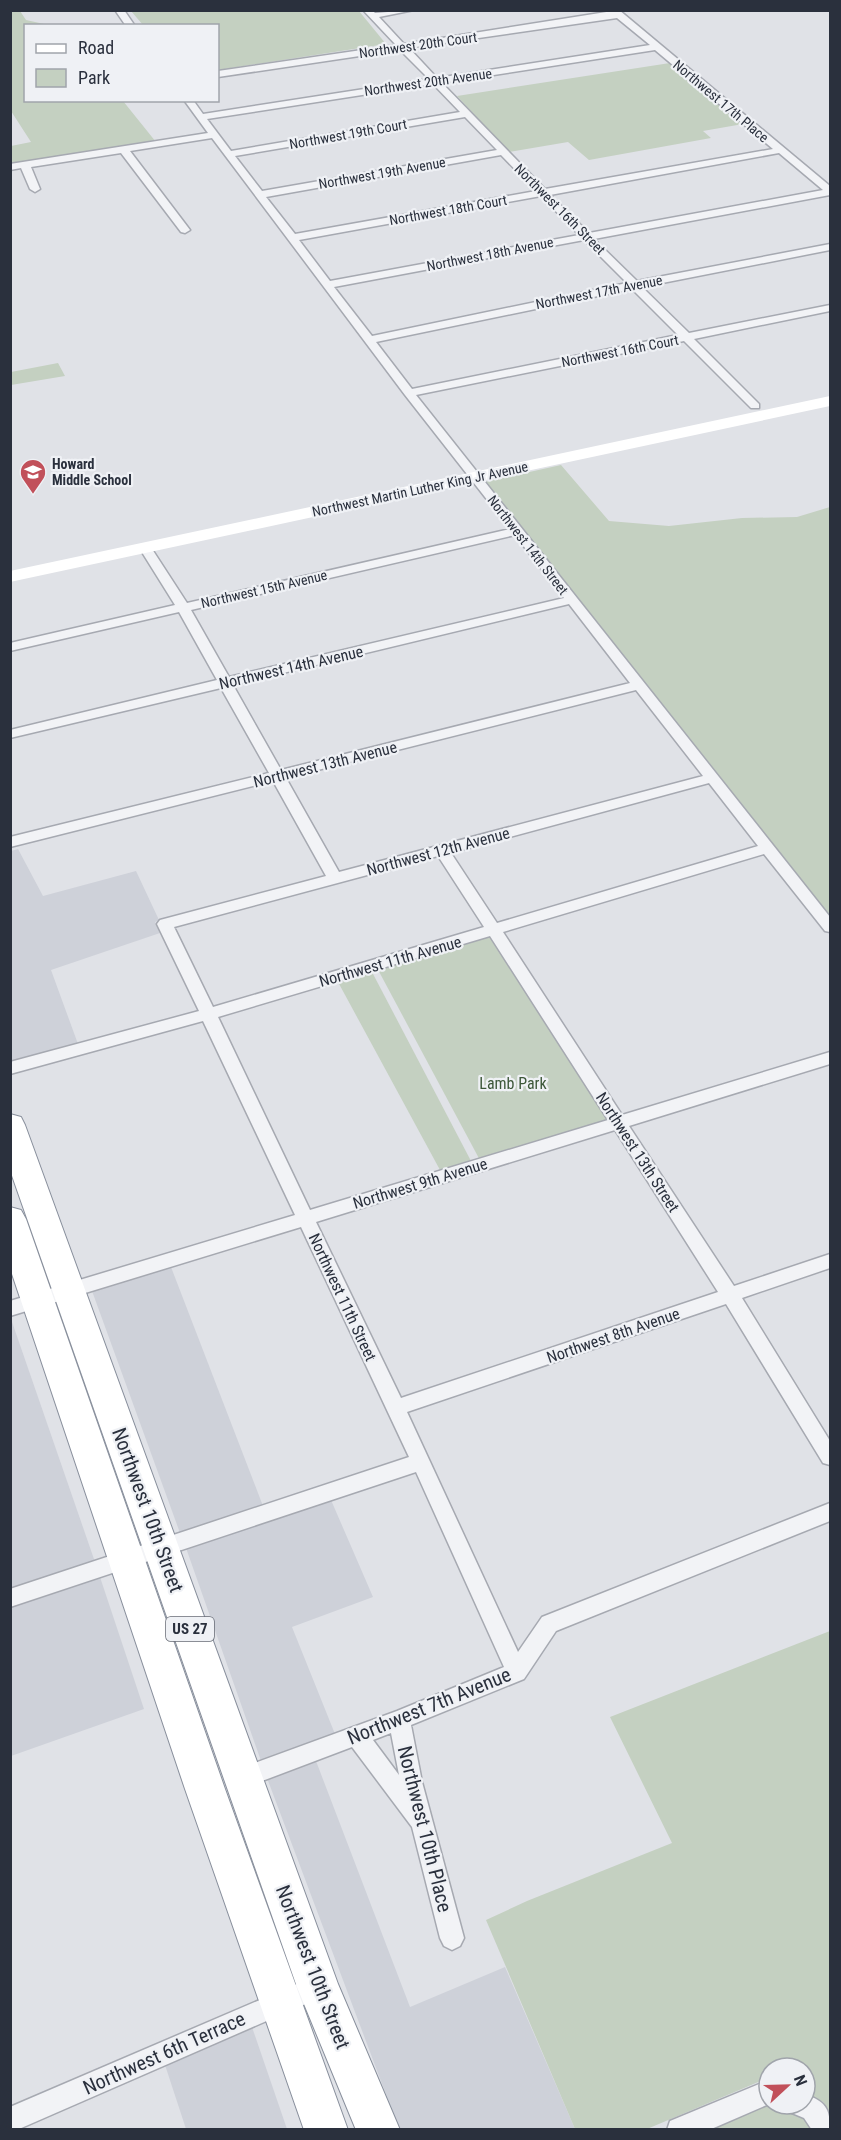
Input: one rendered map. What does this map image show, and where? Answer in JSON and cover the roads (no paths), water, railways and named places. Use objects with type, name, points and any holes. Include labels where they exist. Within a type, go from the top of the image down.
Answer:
[{"type":"highway","name":"Northwest 10th Street","points":[[10,1125],[40,1300]]},
{"type":"highway","name":"Northwest 10th Street","points":[[10,1219],[40,1300],[144,1554],[243,1777],[318,1987],[378,2130]]},
{"type":"highway","name":"Northwest 10th Street","points":[[144,1554],[206,1791],[279,2003],[326,2130]]},
{"type":"main road","name":"Northwest Martin Luther King Jr Avenue","points":[[10,577],[146,549],[755,406],[831,391]]},
{"type":"main road","name":"Northwest Martin Luther King Jr Avenue","points":[[10,563],[831,401]]},
{"type":"street","points":[[119,10],[130,24]]},
{"type":"street","points":[[369,13],[410,10]]},
{"type":"street","name":"Northwest 16th Street","points":[[369,13],[586,237],[755,406]]},
{"type":"street","name":"Northwest 17th Place","points":[[616,13],[831,192]]},
{"type":"street","name":"Northwest 20th Court","points":[[219,74],[393,47],[401,48],[616,13]]},
{"type":"street","name":"Northwest 20th Avenue","points":[[201,117],[656,47]]},
{"type":"street","name":"Northwest 14th Street","points":[[190,102],[409,393],[831,927]]},
{"type":"street","name":"Northwest 19th Court","points":[[229,154],[468,114]]},
{"type":"street","points":[[10,167],[214,135]]},
{"type":"street","points":[[123,149],[185,230]]},
{"type":"street","name":"Northwest 18th Court","points":[[292,238],[781,150]]},
{"type":"street","name":"Northwest 19th Avenue","points":[[260,195],[504,152]]},
{"type":"street","points":[[25,165],[35,189]]},
{"type":"street","name":"Northwest 18th Avenue","points":[[327,285],[831,192]]},
{"type":"street","name":"Northwest 17th Avenue","points":[[369,340],[831,247]]},
{"type":"street","name":"Northwest 16th Court","points":[[409,393],[831,308]]},
{"type":"street","name":"Northwest 15th Avenue","points":[[10,647],[517,531]]},
{"type":"street","points":[[146,549],[183,607],[335,878]]},
{"type":"street","name":"Northwest 14th Avenue","points":[[10,734],[571,600]]},
{"type":"street","name":"Northwest 13th Avenue","points":[[10,842],[639,685]]},
{"type":"street","name":"Northwest 12th Avenue","points":[[165,924],[712,778]]},
{"type":"street","name":"Northwest 11th Avenue","points":[[10,1068],[209,1014],[767,848]]},
{"type":"street","name":"Northwest 13th Street","points":[[442,850],[730,1295],[831,1457]]},
{"type":"street","name":"Northwest 11th Street","points":[[165,924],[396,1408],[517,1672]]},
{"type":"street","name":"Northwest 9th Avenue","points":[[40,1300],[831,1058]]},
{"type":"street","name":"Northwest 8th Avenue","points":[[396,1408],[831,1261]]},
{"type":"street","points":[[10,1598],[420,1462]]},
{"type":"street","name":"Northwest 7th Avenue","points":[[206,1791],[399,1720],[517,1672],[549,1623],[831,1512]]},
{"type":"street","name":"Northwest 10th Place","points":[[399,1720],[411,1782],[452,1938]]},
{"type":"street","points":[[357,1736],[422,1825]]},
{"type":"street","name":"Northwest 6th Terrace","points":[[10,2120],[318,1987]]},
{"type":"street","points":[[679,2130],[757,2096]]},
{"type":"street","points":[[817,2115],[826,2130]]},
{"type":"place","name":"Howard Middle School","points":[[33,495]]},
{"type":"park label","name":"Lamb Park","points":[[513,1083]]}]
